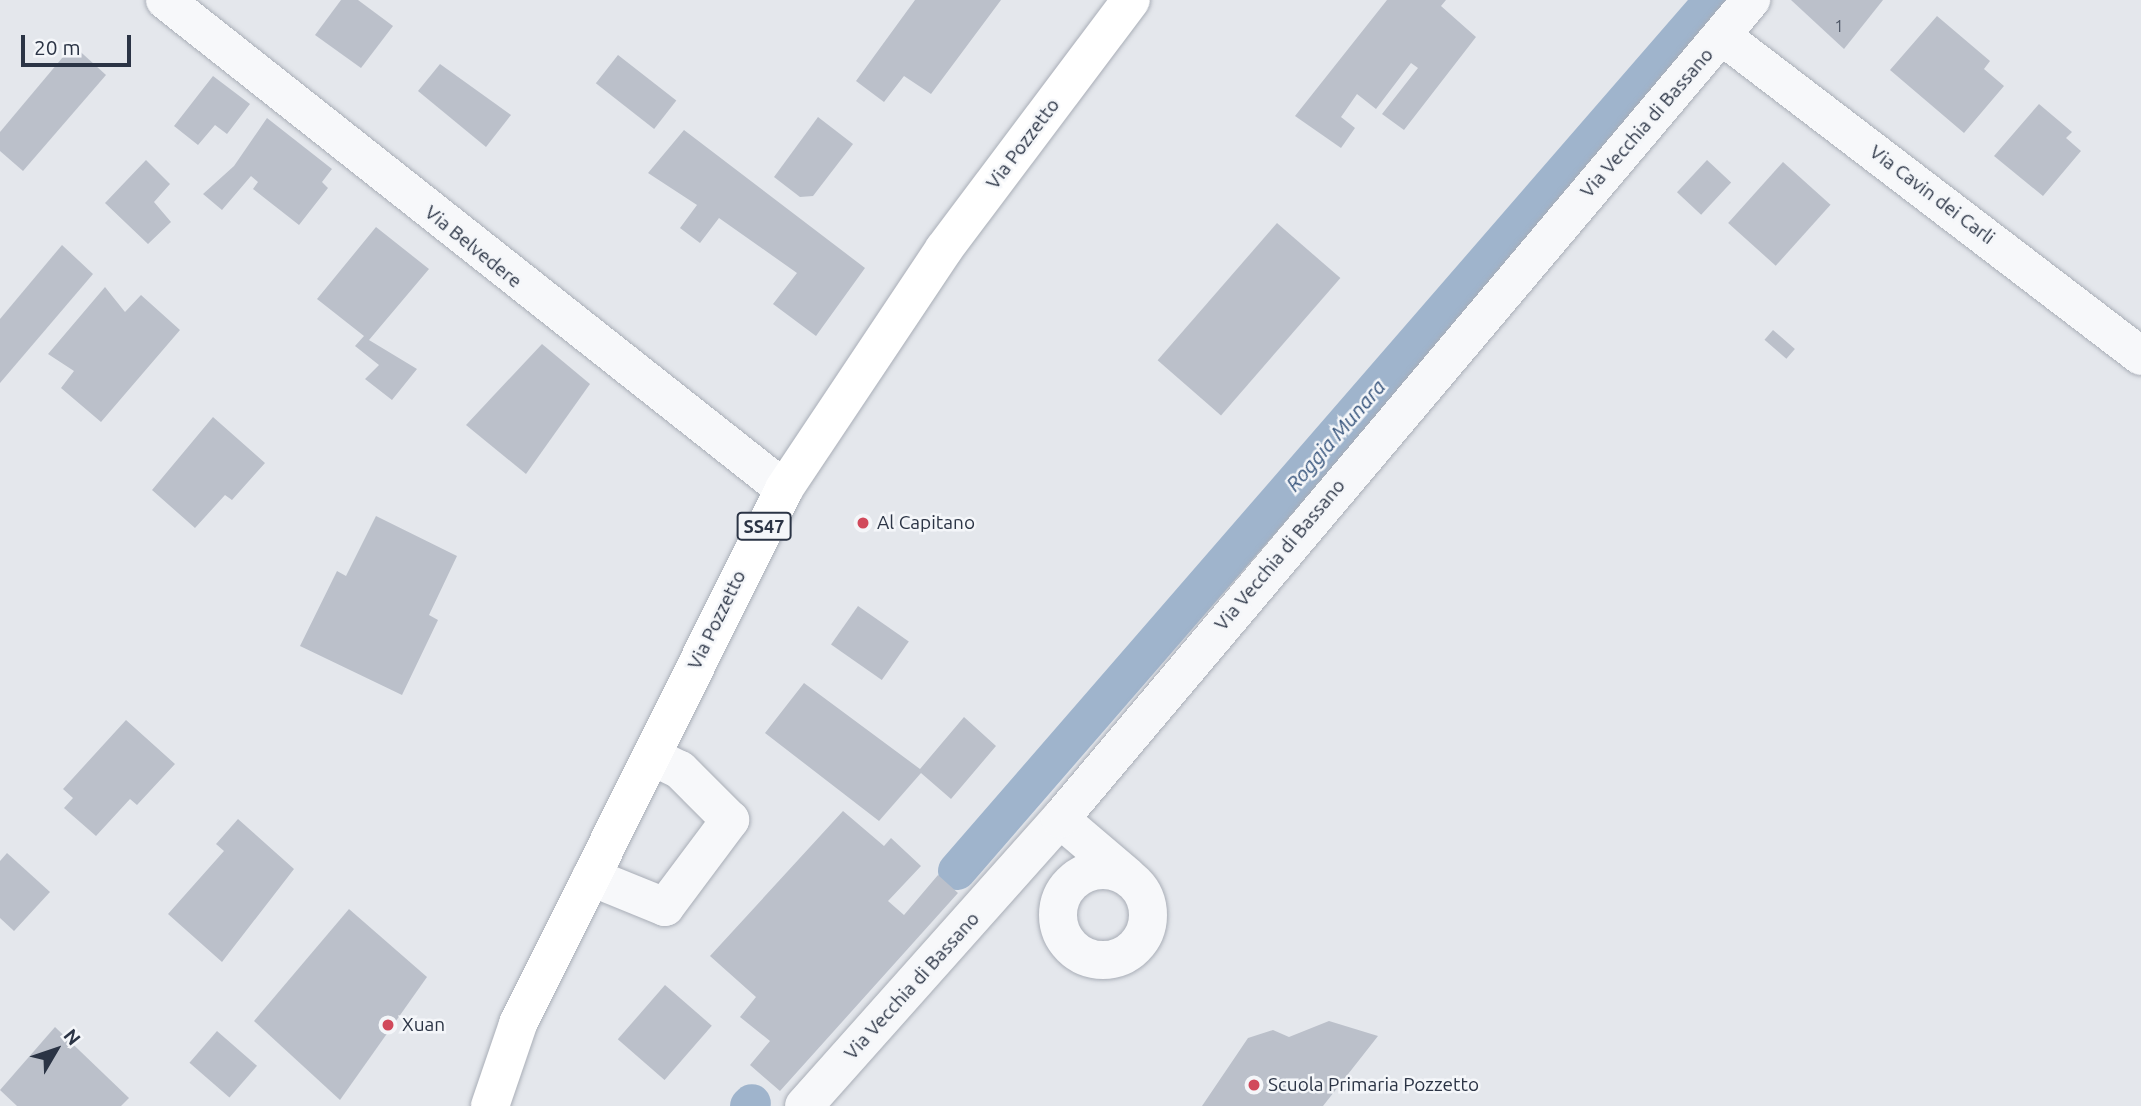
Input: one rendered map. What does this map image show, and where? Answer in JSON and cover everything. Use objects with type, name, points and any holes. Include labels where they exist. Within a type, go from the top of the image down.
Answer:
[{"type":"main road","name":"Via Pozzetto","points":[[490,1106],[518,1024],[784,489],[944,248],[1131,0]]},
{"type":"street","name":"Via Belvedere","points":[[165,0],[784,489]]},
{"type":"street","name":"Via Vecchia di Bassano","points":[[804,1106],[1060,819],[1751,0]]},
{"type":"street","name":"Via Cavin dei Carli","points":[[1722,36],[2141,356]]},
{"type":"street","points":[[591,877],[664,907],[730,820],[680,770],[651,756]]},
{"type":"street","points":[[1007,880],[1060,929],[1067,943],[1093,959],[1109,960],[1136,945],[1146,925],[1146,901],[1127,876],[1060,819]]},
{"type":"street","points":[[1060,929],[1062,893],[1075,879],[1091,871],[1127,876]]},
{"type":"building","points":[[341,0],[358,0],[393,26],[361,68],[315,35]]},
{"type":"building","points":[[915,0],[1001,0],[931,94],[904,76],[884,102],[856,81]]},
{"type":"building","points":[[1387,0],[1446,0],[1441,6],[1476,37],[1404,130],[1382,114],[1418,68],[1411,63],[1376,109],[1357,94],[1341,117],[1355,128],[1341,148],[1295,116]]},
{"type":"building","points":[[1791,0],[1883,0],[1844,49]]},
{"type":"building","points":[[1937,16],[1990,61],[1984,69],[2004,86],[1964,133],[1890,70]]},
{"type":"building","points":[[73,45],[106,75],[23,171],[0,151],[0,132]]},
{"type":"building","points":[[618,55],[676,101],[654,129],[596,83]]},
{"type":"building","points":[[440,64],[511,115],[486,147],[418,91]]},
{"type":"building","points":[[213,76],[250,104],[227,134],[215,125],[198,145],[174,126]]},
{"type":"building","points":[[2039,104],[2072,132],[2066,138],[2081,151],[2043,196],[1994,156]]},
{"type":"building","points":[[818,117],[853,144],[813,196],[800,197],[774,177]]},
{"type":"building","points":[[267,118],[332,169],[322,182],[328,188],[299,225],[253,189],[258,182],[251,176],[222,210],[203,194],[234,166]]},
{"type":"building","points":[[684,130],[865,268],[816,336],[773,304],[797,273],[719,218],[700,243],[680,228],[697,205],[648,173]]},
{"type":"building","points":[[146,160],[170,184],[154,202],[171,222],[148,244],[105,203]]},
{"type":"building","points":[[1707,160],[1731,183],[1701,215],[1677,192]]},
{"type":"building","points":[[1783,162],[1831,205],[1776,266],[1728,223]]},
{"type":"building","points":[[1277,223],[1340,278],[1221,415],[1158,360]]},
{"type":"building","points":[[376,227],[429,269],[369,340],[417,369],[392,400],[365,379],[379,365],[355,346],[364,336],[317,299]]},
{"type":"building","points":[[62,245],[93,274],[0,383],[0,319]]},
{"type":"building","points":[[105,287],[125,312],[141,295],[180,330],[101,422],[61,388],[74,371],[48,354]]},
{"type":"building","points":[[1773,330],[1795,349],[1786,359],[1764,340]]},
{"type":"building","points":[[542,344],[590,384],[526,474],[466,425]]},
{"type":"building","points":[[213,417],[265,463],[232,500],[225,495],[195,528],[152,490]]},
{"type":"building","points":[[376,516],[457,556],[429,615],[438,620],[402,695],[300,646],[337,571],[346,576]]},
{"type":"building","points":[[858,606],[909,642],[882,680],[831,645]]},
{"type":"building","points":[[804,683],[920,769],[964,717],[996,746],[951,799],[921,773],[879,821],[765,733]]},
{"type":"building","points":[[126,720],[175,764],[137,805],[130,799],[96,836],[64,808],[73,798],[63,789]]},
{"type":"building","points":[[843,811],[884,846],[891,838],[921,866],[888,901],[904,915],[938,875],[958,893],[780,1091],[750,1065],[770,1041],[740,1017],[756,997],[710,956]]},
{"type":"building","points":[[238,819],[294,869],[222,962],[168,914],[224,851],[216,844]]},
{"type":"building","points":[[7,853],[50,892],[14,931],[0,918],[0,861]]},
{"type":"building","points":[[349,909],[427,977],[340,1100],[254,1021]]},
{"type":"building","points":[[665,985],[712,1026],[665,1080],[618,1039]]},
{"type":"building","points":[[1329,1021],[1378,1036],[1323,1106],[1202,1106],[1248,1038],[1273,1030],[1289,1037]]},
{"type":"building","points":[[55,1027],[129,1098],[121,1106],[17,1106],[0,1090]]},
{"type":"building","points":[[217,1031],[257,1066],[229,1097],[189,1063]]},
{"type":"waterway","name":"Roggia Munara","points":[[957,871],[1713,0]]},
{"type":"waterway","name":"Roggia Munara","points":[[749,1106],[752,1103]]},
{"type":"place","name":"Al Capitano","points":[[863,523]]},
{"type":"place","name":"Xuan","points":[[388,1025]]},
{"type":"place","name":"Scuola Primaria Pozzetto","points":[[1254,1085]]}]
